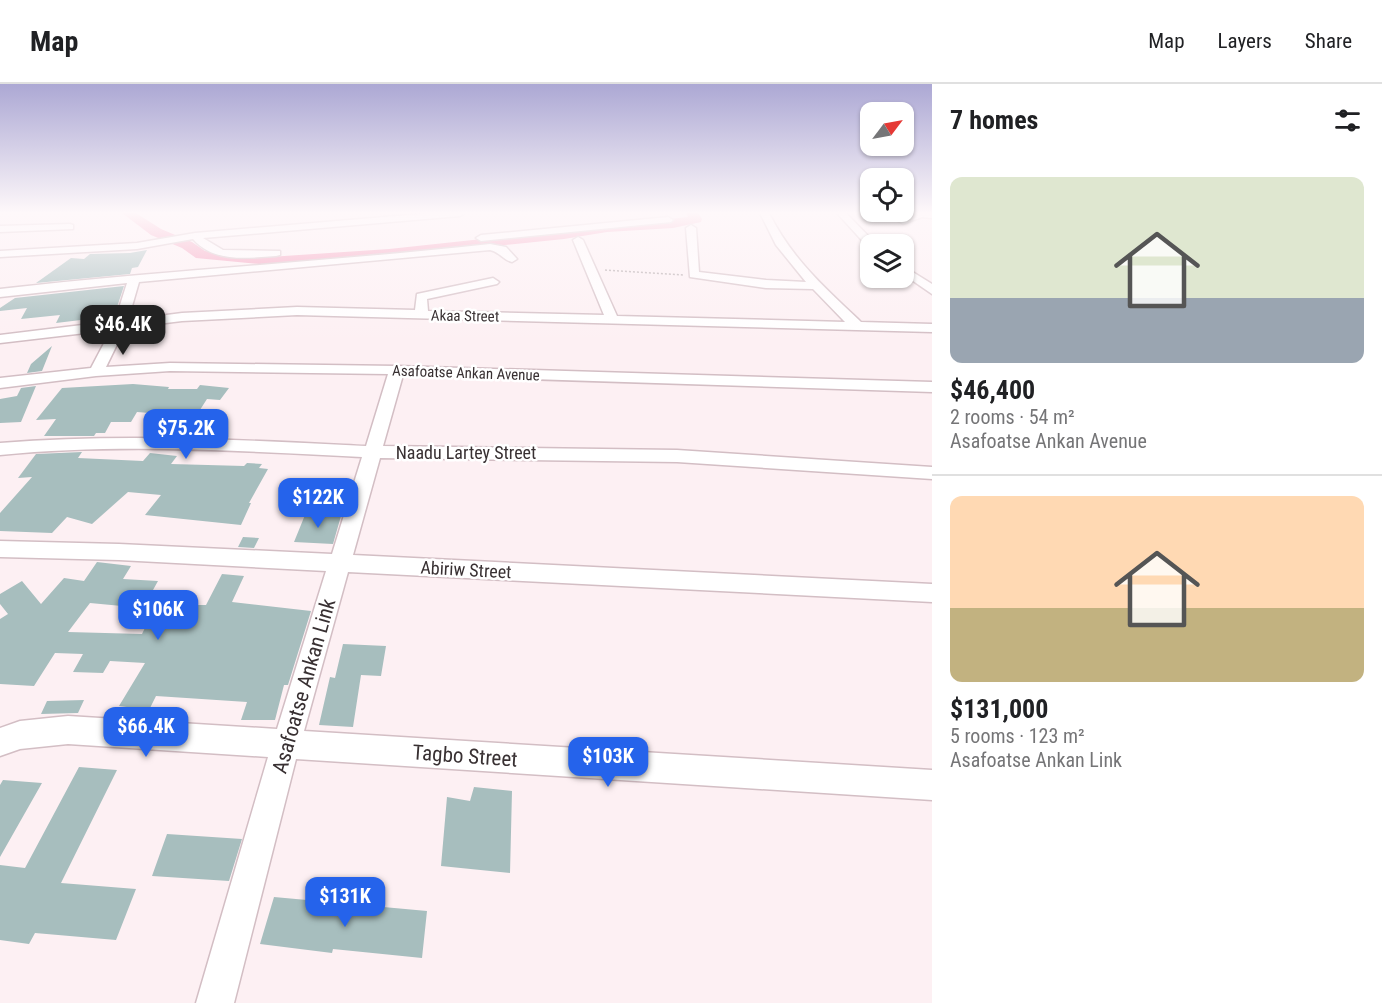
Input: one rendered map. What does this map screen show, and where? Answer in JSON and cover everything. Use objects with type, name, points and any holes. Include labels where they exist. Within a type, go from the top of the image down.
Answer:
[{"type":"street","points":[[0,292],[134,278],[405,256]]},
{"type":"street","points":[[509,256],[512,259]]},
{"type":"street","points":[[585,256],[612,319]]},
{"type":"street","points":[[693,256],[694,275],[825,293]]},
{"type":"street","points":[[789,256],[857,326]]},
{"type":"street","points":[[914,277],[932,290]]},
{"type":"street","points":[[96,372],[120,325],[134,278]]},
{"type":"street","points":[[422,315],[421,297],[493,282]]},
{"type":"street","name":"Akaa Street","points":[[0,339],[182,316],[253,312],[932,328]]},
{"type":"street","name":"Asafoatse Ankan Avenue","points":[[0,383],[96,372],[170,367],[397,370],[932,387]]},
{"type":"street","name":"Asafoatse Ankan Link","points":[[215,1003],[286,744],[397,370]]},
{"type":"street","name":"Naadu Lartey Street","points":[[0,450],[67,443],[180,442],[372,452],[676,456],[932,473]]},
{"type":"street","name":"Abiriw Street","points":[[0,549],[119,552],[932,593]]},
{"type":"street","name":"Tagbo Street","points":[[0,742],[20,735],[68,730],[932,785]]},
{"type":"path","points":[[594,277],[694,275]]},
{"type":"building","points":[[88,256],[144,256],[138,267],[132,268],[130,274],[36,283],[71,258],[84,259]]},
{"type":"building","points":[[124,286],[114,316],[56,323],[60,315],[21,319],[27,308],[0,311],[0,308],[15,298]]},
{"type":"building","points":[[52,346],[42,371],[27,373],[31,364]]},
{"type":"building","points":[[133,384],[169,387],[168,389],[197,389],[200,385],[229,388],[220,400],[207,399],[198,413],[190,413],[188,416],[137,412],[131,422],[111,422],[105,433],[96,433],[94,436],[44,436],[56,419],[36,420],[62,388]]},
{"type":"building","points":[[36,386],[21,422],[0,423],[0,399],[17,396],[21,388]]},
{"type":"building","points":[[82,452],[78,458],[143,461],[150,453],[177,456],[171,464],[244,466],[247,463],[262,464],[259,468],[268,469],[249,503],[251,503],[241,525],[145,515],[161,495],[128,492],[92,524],[67,517],[52,533],[0,531],[0,513],[32,477],[18,478],[36,454]]},
{"type":"building","points":[[305,515],[341,516],[333,544],[294,542]]},
{"type":"building","points":[[243,537],[259,538],[254,548],[238,547]]},
{"type":"building","points":[[97,562],[131,566],[123,579],[158,581],[143,608],[90,603],[68,632],[142,634],[159,599],[177,599],[175,605],[206,605],[222,574],[244,576],[232,602],[311,611],[288,685],[284,685],[275,720],[241,720],[247,702],[156,696],[149,710],[119,706],[145,663],[110,661],[103,673],[73,672],[83,654],[55,653],[34,686],[0,684],[0,619],[8,614],[0,604],[0,594],[22,581],[41,604],[64,578],[84,581]]},
{"type":"building","points":[[343,644],[386,646],[381,676],[361,675],[353,727],[319,725],[330,677],[335,678]]},
{"type":"building","points":[[84,700],[78,713],[41,714],[47,701]]},
{"type":"building","points":[[79,767],[117,770],[61,883],[136,889],[116,940],[35,933],[29,944],[0,940],[0,865],[25,868]]},
{"type":"building","points":[[3,780],[42,783],[0,857],[0,785]]},
{"type":"building","points":[[474,787],[512,791],[510,873],[441,866],[447,797],[470,801]]},
{"type":"building","points":[[167,834],[242,839],[229,881],[152,876]]},
{"type":"building","points":[[274,897],[427,911],[422,958],[333,949],[332,953],[260,944]]},
{"type":"waterway","points":[[211,256],[269,261],[346,256]]}]
